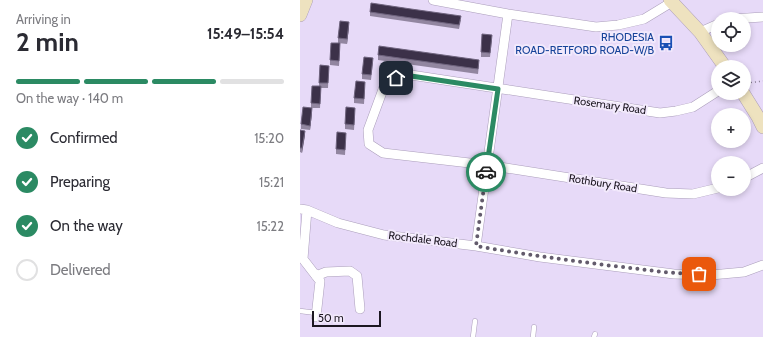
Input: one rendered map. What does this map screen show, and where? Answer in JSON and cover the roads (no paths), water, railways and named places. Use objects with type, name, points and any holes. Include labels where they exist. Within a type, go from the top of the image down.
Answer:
[{"type":"street","points":[[300,15],[306,0]]},
{"type":"street","points":[[433,0],[508,14],[596,27],[618,25],[644,19],[671,1],[700,32],[720,60]]},
{"type":"street","points":[[476,246],[508,14]]},
{"type":"street","points":[[751,18],[763,17]]},
{"type":"street","points":[[700,32],[711,27]]},
{"type":"street","name":"Rosemary Road","points":[[487,165],[383,154],[369,144],[368,130],[386,84],[396,78],[411,76],[660,113],[693,107],[711,95]]},
{"type":"street","points":[[747,100],[763,127]]},
{"type":"street","name":"Rothbury Road","points":[[487,165],[666,193],[693,194],[711,190]]},
{"type":"street","points":[[751,174],[763,168]]},
{"type":"street","points":[[304,210],[303,259],[320,281],[316,315]]},
{"type":"street","name":"Rochdale Road","points":[[304,210],[338,222],[384,235],[476,246],[540,257],[674,274],[711,275],[744,272],[763,265]]},
{"type":"street","points":[[316,276],[326,272],[350,271],[357,276],[360,309]]},
{"type":"lane","points":[[300,312],[316,315]]},
{"type":"lane","points":[[473,337],[475,321]]},
{"type":"lane","points":[[533,337],[534,327]]},
{"type":"place","name":"RHODESIA ROAD-RETFORD ROAD-W/B","points":[[666,43]]}]
